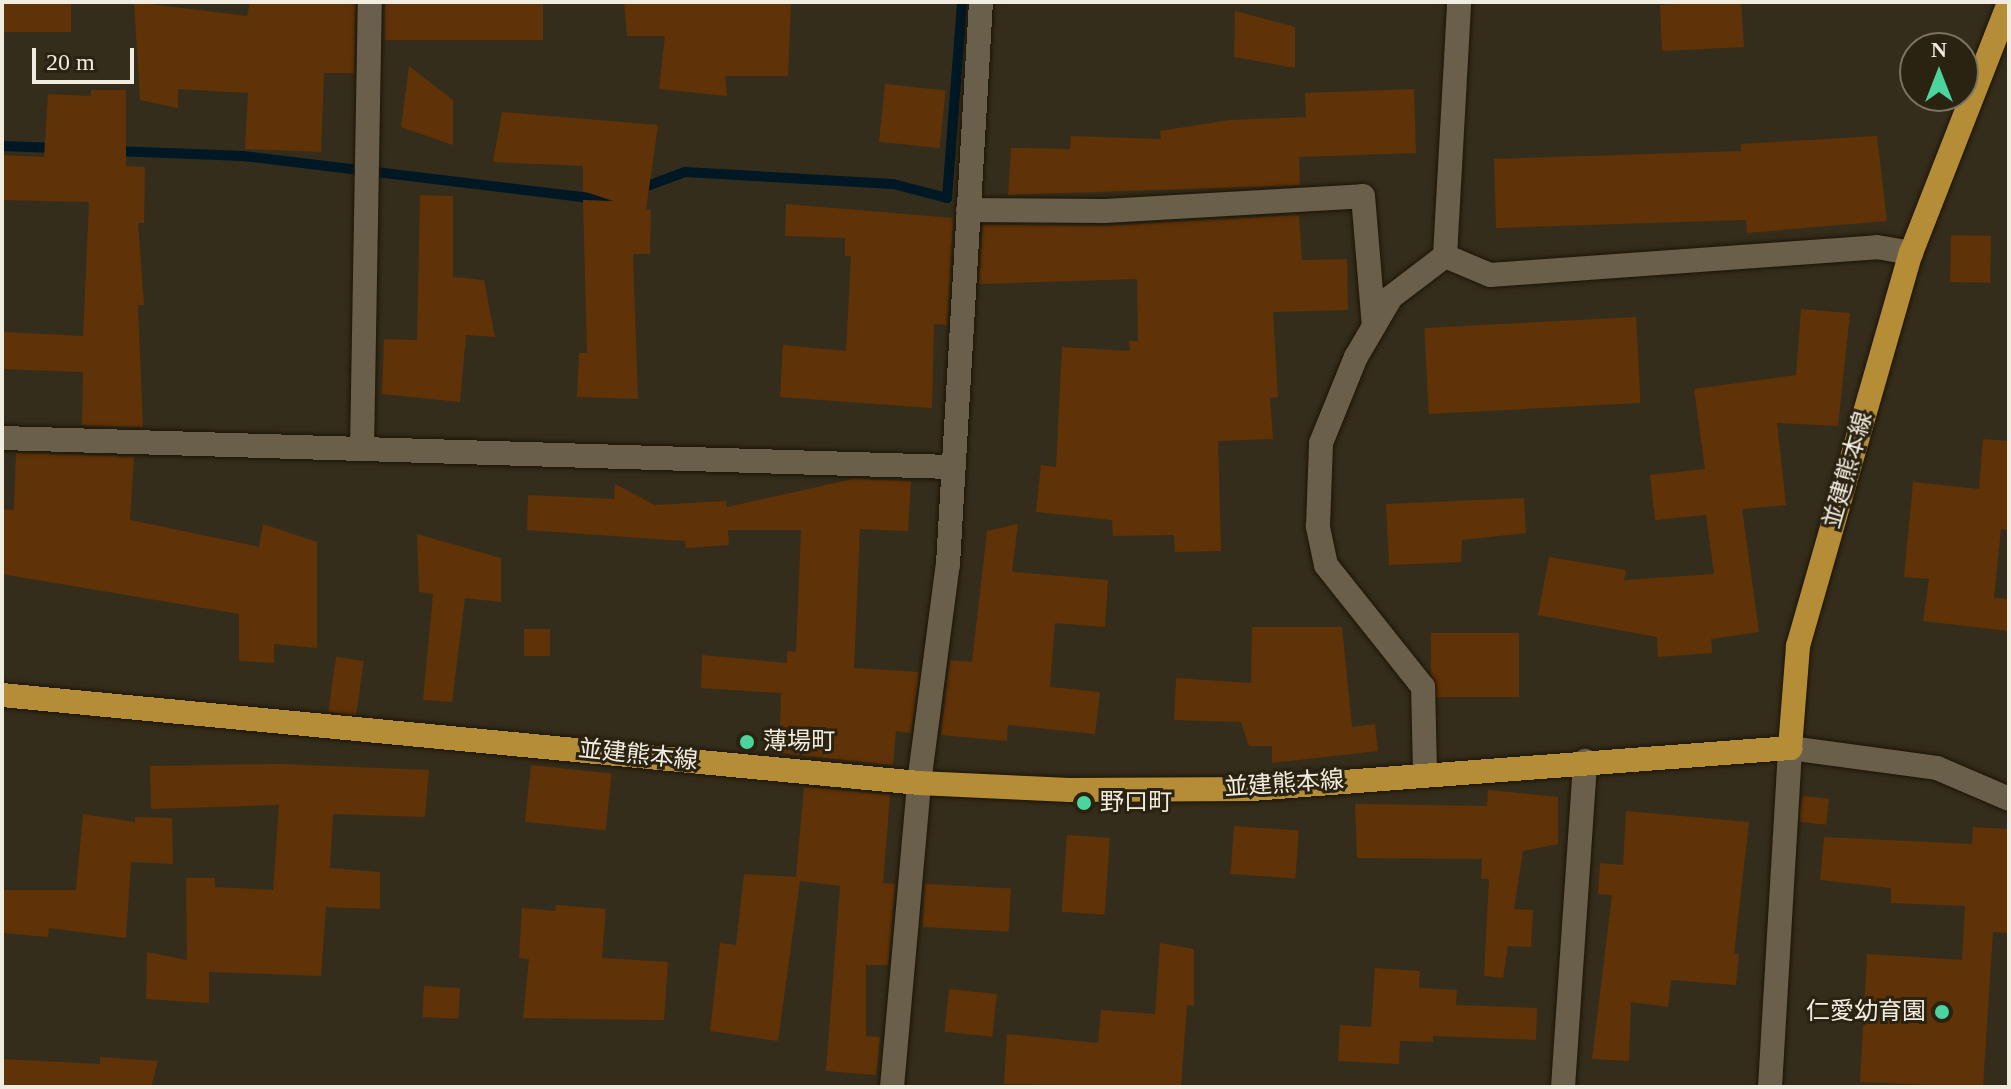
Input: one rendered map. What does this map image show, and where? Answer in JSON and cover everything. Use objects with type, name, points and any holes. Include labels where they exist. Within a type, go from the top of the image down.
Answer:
[{"type":"main road","name":"並建熊本線","points":[[2,695],[919,783],[1252,789],[1425,772],[1790,748],[1798,646],[1911,253],[2009,3]]},
{"type":"street","points":[[362,449],[370,2]]},
{"type":"street","points":[[892,1087],[919,783],[948,564],[981,2]]},
{"type":"street","points":[[1425,772],[1423,687],[1326,565],[1318,526],[1321,443],[1374,326],[1391,297],[1445,256],[1459,2]]},
{"type":"street","points":[[968,210],[1105,211],[1363,196],[1374,326]]},
{"type":"street","points":[[1445,256],[1490,275],[1877,247],[1911,253]]},
{"type":"street","points":[[2,438],[952,467]]},
{"type":"street","points":[[1770,1087],[1790,748],[1937,768],[2009,799]]},
{"type":"street","points":[[1563,1087],[1585,761]]},
{"type":"building","points":[[2,2],[71,2],[71,32],[2,32]]},
{"type":"building","points":[[134,2],[247,16],[250,2],[355,2],[354,73],[324,73],[321,152],[245,149],[248,93],[178,89],[178,108],[140,100]]},
{"type":"building","points":[[385,2],[543,2],[543,40],[385,40]]},
{"type":"building","points":[[624,2],[791,2],[788,76],[725,76],[727,96],[659,89],[665,36],[627,36]]},
{"type":"building","points":[[1741,2],[1744,47],[1662,51],[1660,5]]},
{"type":"building","points":[[1235,11],[1295,27],[1295,68],[1234,57]]},
{"type":"building","points":[[409,66],[453,100],[453,145],[401,127]]},
{"type":"building","points":[[885,84],[946,90],[940,148],[879,142]]},
{"type":"building","points":[[1414,89],[1416,153],[1299,157],[1300,185],[1008,195],[1011,148],[1070,149],[1071,136],[1161,139],[1160,131],[1230,120],[1306,117],[1305,93]]},
{"type":"building","points":[[91,90],[126,90],[126,166],[145,167],[144,223],[138,223],[144,305],[138,305],[143,427],[82,425],[83,372],[2,369],[2,332],[83,336],[89,202],[2,200],[2,155],[44,157],[48,94],[91,96]]},
{"type":"building","points":[[502,112],[658,125],[646,210],[651,210],[650,254],[633,254],[638,399],[577,397],[579,353],[587,353],[583,200],[613,201],[583,191],[583,166],[493,162]]},
{"type":"building","points":[[1877,136],[1887,221],[1747,233],[1746,220],[1496,228],[1494,159],[1741,151],[1741,144]]},
{"type":"building","points":[[420,195],[453,196],[453,277],[484,280],[495,337],[466,335],[460,402],[382,394],[384,339],[417,340]]},
{"type":"building","points":[[786,204],[953,218],[947,325],[934,324],[932,408],[780,397],[783,345],[846,351],[851,256],[845,256],[845,238],[785,236]]},
{"type":"building","points":[[1299,215],[1302,260],[1347,259],[1348,310],[1273,312],[1278,397],[1270,398],[1273,439],[1218,441],[1221,551],[1175,552],[1174,535],[1113,536],[1112,520],[1036,512],[1041,465],[1056,467],[1062,347],[1130,351],[1129,341],[1138,341],[1137,279],[979,284],[983,225],[1106,226]]},
{"type":"building","points":[[1951,235],[1991,236],[1990,283],[1950,282]]},
{"type":"building","points":[[1801,309],[1850,313],[1838,426],[1777,423],[1786,505],[1742,509],[1759,632],[1711,639],[1712,653],[1658,657],[1657,637],[1538,615],[1549,557],[1626,570],[1624,580],[1714,574],[1706,515],[1655,520],[1650,475],[1705,469],[1694,389],[1796,375]]},
{"type":"building","points":[[1636,317],[1641,403],[1429,414],[1424,328]]},
{"type":"building","points":[[1983,439],[2009,441],[2009,530],[2001,529],[1994,598],[2009,599],[2009,631],[1923,621],[1929,579],[1904,577],[1913,482],[1979,489]]},
{"type":"building","points":[[16,453],[134,457],[130,520],[259,547],[263,524],[317,542],[317,648],[274,644],[274,663],[239,661],[239,614],[2,574],[2,509],[14,510]]},
{"type":"building","points":[[853,479],[911,481],[908,531],[860,529],[854,668],[919,672],[911,733],[896,731],[893,765],[779,753],[781,693],[701,688],[702,655],[787,663],[787,651],[796,652],[801,530],[728,530],[729,545],[686,548],[685,541],[527,530],[528,495],[614,499],[615,484],[655,505],[726,501],[727,507]]},
{"type":"building","points":[[1524,498],[1526,533],[1462,540],[1461,562],[1389,565],[1386,504]]},
{"type":"building","points":[[1018,524],[1012,572],[1108,580],[1105,627],[1055,623],[1050,687],[1100,692],[1095,734],[1008,725],[1007,741],[941,735],[950,660],[972,662],[987,531]]},
{"type":"building","points":[[417,534],[501,558],[501,602],[465,598],[452,702],[423,700],[433,594],[419,592]]},
{"type":"building","points":[[1252,627],[1342,627],[1352,727],[1375,724],[1378,751],[1272,763],[1272,746],[1249,746],[1241,722],[1174,720],[1176,678],[1251,683]]},
{"type":"building","points":[[524,629],[550,629],[550,656],[524,656]]},
{"type":"building","points":[[1431,633],[1519,633],[1519,697],[1431,697]]},
{"type":"building","points":[[336,657],[364,661],[356,715],[328,711]]},
{"type":"building","points":[[279,764],[429,770],[425,817],[333,814],[330,868],[380,872],[380,909],[326,907],[321,976],[209,972],[209,1003],[146,999],[147,952],[187,960],[186,878],[215,878],[215,887],[273,890],[279,805],[151,809],[150,766]]},
{"type":"building","points":[[531,765],[612,773],[606,830],[525,822]]},
{"type":"building","points":[[804,787],[890,795],[883,883],[895,884],[888,965],[866,965],[866,1036],[880,1037],[876,1075],[826,1071],[840,886],[800,881],[778,1041],[710,1031],[720,943],[736,945],[744,874],[796,877]]},
{"type":"building","points":[[1488,790],[1558,797],[1558,844],[1523,851],[1514,909],[1533,910],[1531,947],[1508,946],[1503,978],[1484,976],[1489,879],[1481,879],[1482,859],[1357,858],[1355,804],[1487,806]]},
{"type":"building","points":[[1802,796],[1829,799],[1826,825],[1799,822]]},
{"type":"building","points":[[1626,811],[1749,822],[1734,954],[1739,954],[1736,985],[1671,980],[1668,1007],[1631,1002],[1629,1061],[1592,1059],[1612,895],[1598,894],[1600,863],[1623,865]]},
{"type":"building","points":[[83,814],[135,822],[135,817],[172,818],[173,864],[131,862],[126,938],[49,928],[48,937],[2,933],[2,890],[76,890]]},
{"type":"building","points":[[1234,826],[1299,831],[1295,878],[1231,874]]},
{"type":"building","points":[[1973,827],[2009,829],[2009,933],[1993,932],[1983,1087],[1860,1082],[1867,954],[1962,960],[1965,906],[1891,903],[1891,888],[1820,880],[1824,837],[1972,844]]},
{"type":"building","points":[[1067,835],[1110,838],[1105,915],[1062,912]]},
{"type":"building","points":[[925,884],[1011,889],[1009,931],[923,927]]},
{"type":"building","points":[[556,905],[606,909],[602,958],[668,962],[664,1020],[523,1018],[529,959],[519,958],[522,908],[555,911]]},
{"type":"building","points":[[1160,943],[1194,949],[1194,1006],[1187,1005],[1181,1087],[1004,1084],[1007,1034],[1098,1043],[1101,1010],[1155,1014]]},
{"type":"building","points":[[1375,968],[1420,971],[1419,988],[1457,990],[1456,1005],[1537,1008],[1536,1040],[1433,1036],[1433,1042],[1400,1041],[1399,1064],[1338,1061],[1340,1025],[1371,1027]]},
{"type":"building","points":[[424,986],[460,988],[458,1019],[422,1017]]},
{"type":"building","points":[[949,989],[997,994],[992,1037],[945,1032]]},
{"type":"building","points":[[100,1057],[158,1061],[151,1087],[2,1087],[2,1059],[100,1064]]},
{"type":"waterway","points":[[639,189],[685,172],[893,184],[947,198],[962,2]]},
{"type":"waterway","points":[[2,146],[56,148]]},
{"type":"waterway","points":[[116,151],[243,156],[608,200],[620,196]]},
{"type":"place","name":"薄場町","points":[[747,742]]},
{"type":"place","name":"野口町","points":[[1084,803]]},
{"type":"place","name":"仁愛幼育園","points":[[1942,1012]]}]
